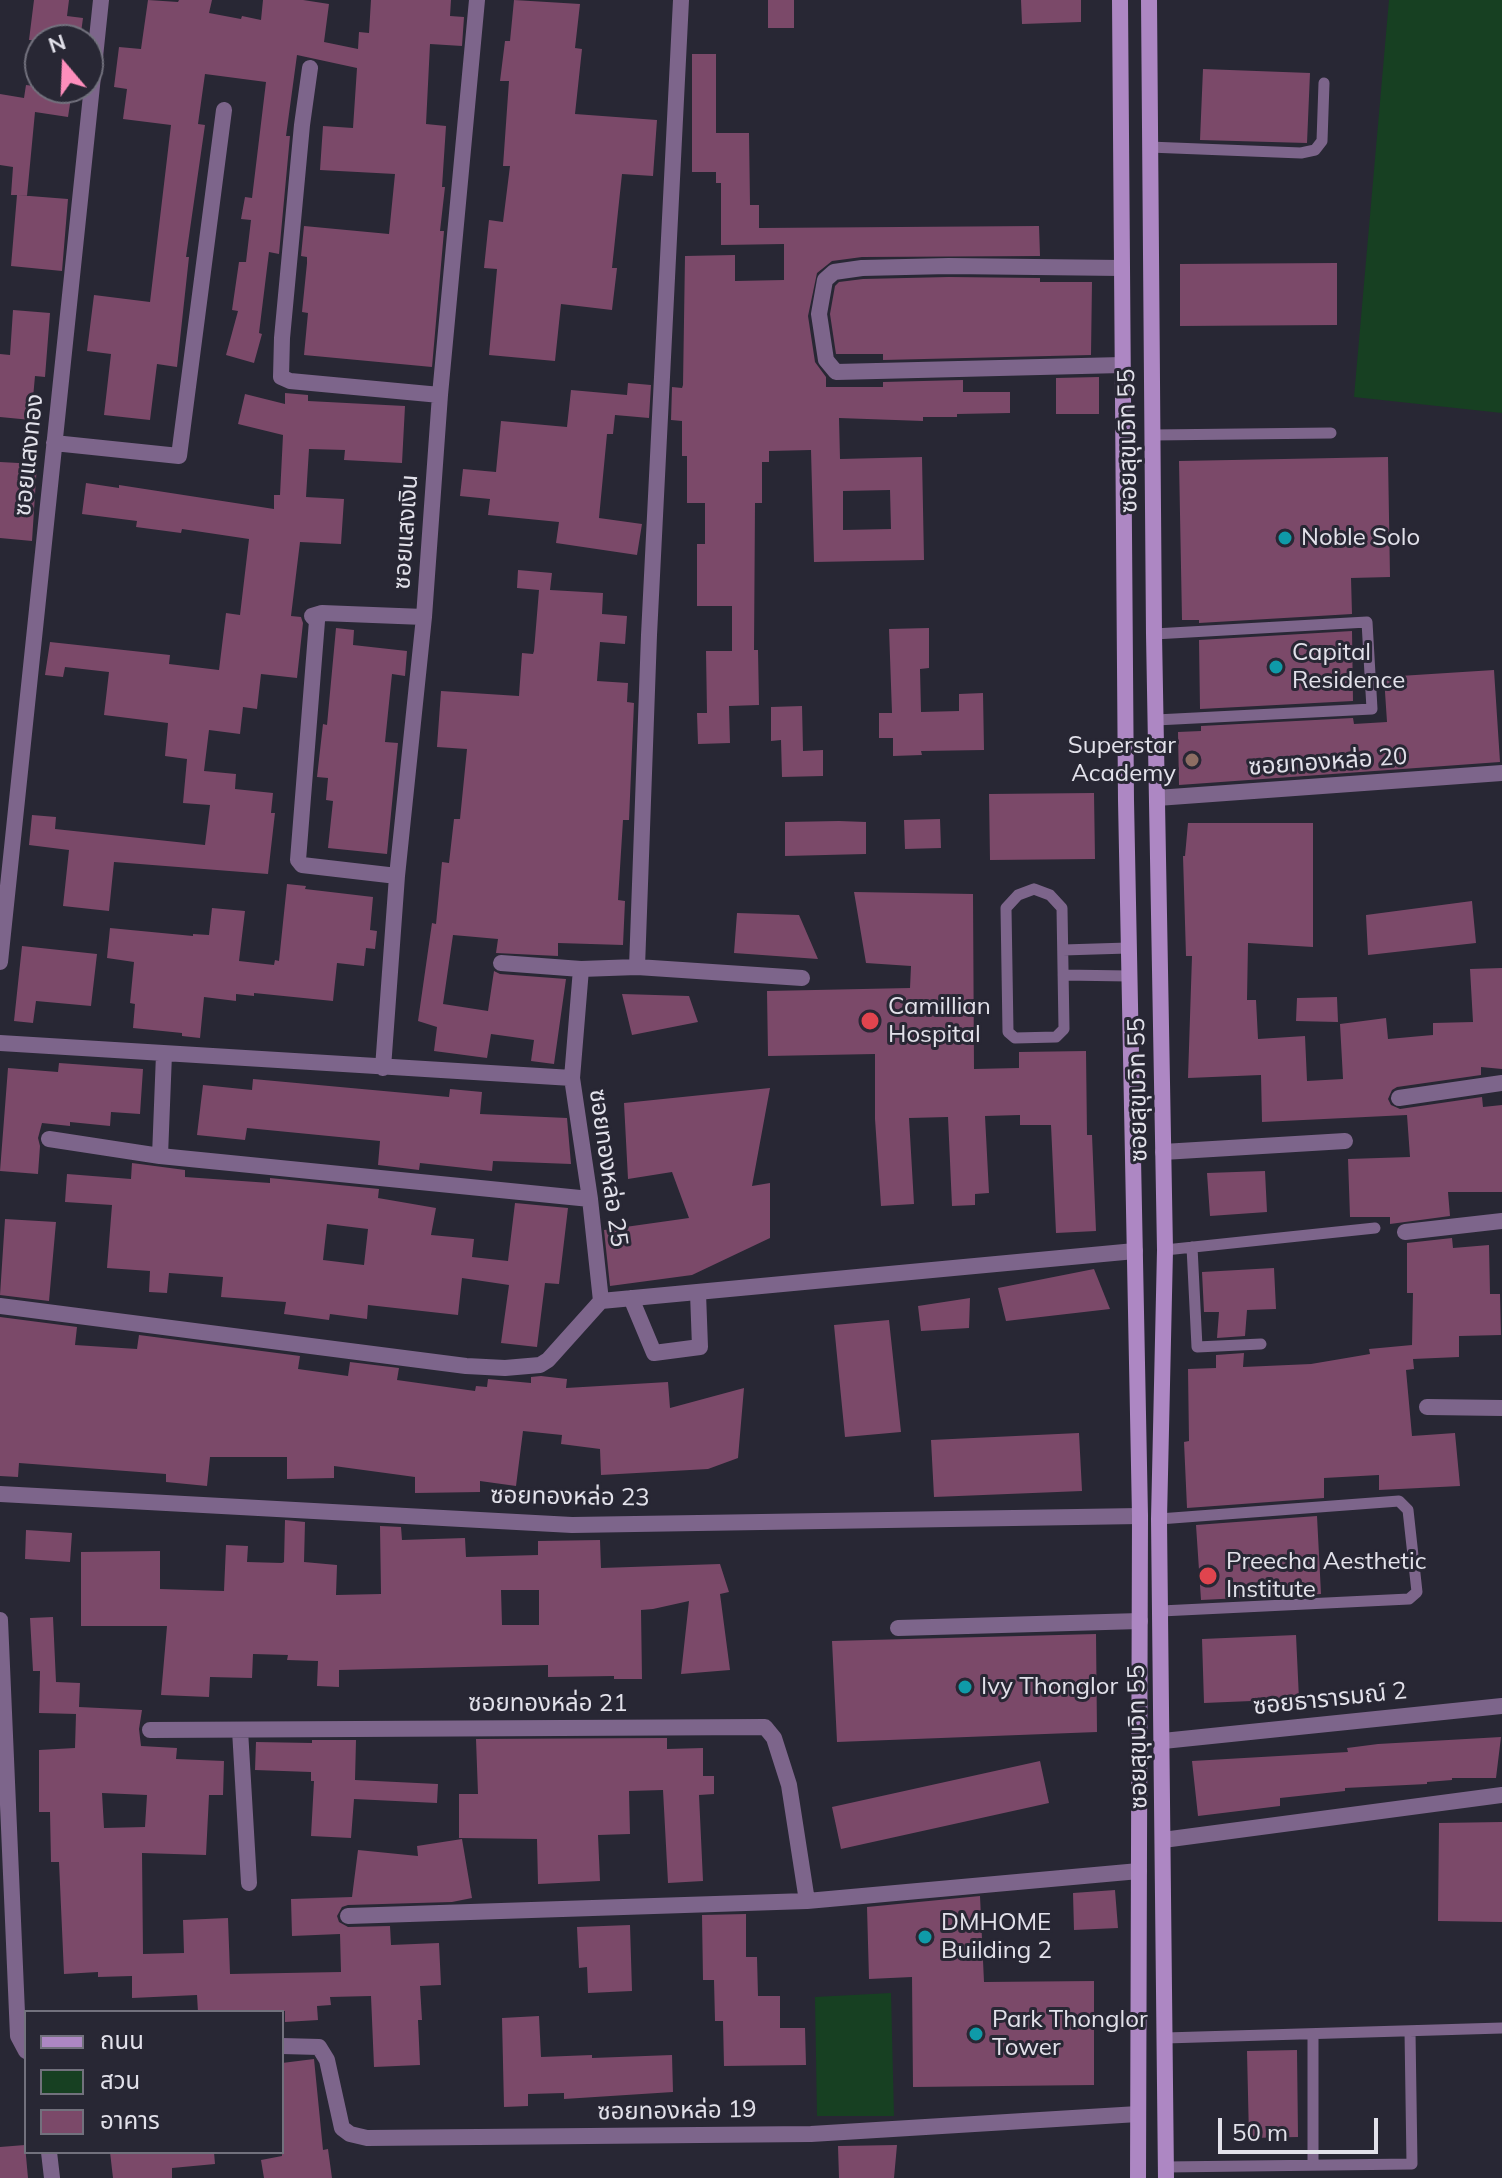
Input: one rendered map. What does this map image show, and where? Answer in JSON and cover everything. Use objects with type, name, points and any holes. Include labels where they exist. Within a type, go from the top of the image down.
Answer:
[{"type":"main road","name":"ซอยสุขุมวิท 55","points":[[1120,0],[1128,948],[1140,1516],[1138,2178]]},
{"type":"main road","name":"ซอยสุขุมวิท 55","points":[[1149,0],[1154,634],[1165,1250],[1159,1519],[1166,2173]]},
{"type":"main road","points":[[1128,948],[1159,947]]},
{"type":"main road","points":[[1129,976],[1159,976]]},
{"type":"main road","points":[[1135,1251],[1165,1250]]},
{"type":"main road","points":[[1140,1516],[1159,1519]]},
{"type":"main road","points":[[1140,1741],[1163,1741]]},
{"type":"main road","points":[[1139,1871],[1163,1869]]},
{"type":"main road","points":[[1138,2114],[1166,2113]]},
{"type":"street","name":"ซอยแสงทอง","points":[[0,962],[101,0]]},
{"type":"street","name":"ซอยแสงเงิน","points":[[383,1068],[397,876],[424,617],[440,395],[477,0]]},
{"type":"street","points":[[637,967],[649,635],[681,0]]},
{"type":"street","points":[[310,68],[286,292],[281,377],[290,381],[440,395]]},
{"type":"street","points":[[54,443],[179,456],[224,110]]},
{"type":"street","points":[[1121,268],[891,267],[834,272],[825,280],[819,314],[826,360],[836,372],[1122,365]]},
{"type":"street","points":[[397,876],[302,865],[299,862],[297,848],[317,621],[312,616],[322,613],[424,617]]},
{"type":"street","name":"ซอยทองหล่อ 20","points":[[1157,798],[1502,773]]},
{"type":"street","points":[[501,963],[581,969],[637,967],[802,978]]},
{"type":"street","points":[[572,1078],[581,969]]},
{"type":"street","name":"ซอยทองหล่อ 25","points":[[0,1043],[572,1078],[601,1301]]},
{"type":"street","points":[[160,1156],[164,1054]]},
{"type":"street","points":[[1399,1098],[1502,1083]]},
{"type":"street","points":[[49,1139],[160,1156],[590,1199]]},
{"type":"street","points":[[1163,1152],[1345,1141]]},
{"type":"street","points":[[1405,1232],[1502,1221]]},
{"type":"street","points":[[0,1306],[466,1366],[505,1368],[540,1365],[548,1360],[601,1301],[1135,1251]]},
{"type":"street","points":[[631,1298],[654,1353],[700,1347],[698,1293]]},
{"type":"street","points":[[1427,1407],[1502,1408]]},
{"type":"street","name":"ซอยทองหล่อ 23","points":[[0,1494],[572,1525],[1140,1516]]},
{"type":"street","points":[[0,1620],[18,2036],[24,2047]]},
{"type":"street","points":[[898,1628],[1140,1621]]},
{"type":"street","name":"ซอยธารารมณ์ 2","points":[[1163,1741],[1502,1706]]},
{"type":"street","name":"ซอยทองหล่อ 21","points":[[150,1730],[765,1727],[774,1738],[789,1785],[807,1901]]},
{"type":"street","points":[[240,1730],[249,1883]]},
{"type":"street","points":[[1163,1840],[1502,1795]]},
{"type":"street","points":[[348,1916],[807,1901],[1139,1871]]},
{"type":"street","name":"ซอยทองหล่อ 19","points":[[284,2046],[319,2047],[327,2060],[344,2131],[367,2138],[811,2134],[1138,2114]]},
{"type":"street","points":[[49,2154],[52,2178]]},
{"type":"lane","points":[[1149,147],[1301,153],[1315,150],[1322,141],[1324,83]]},
{"type":"lane","points":[[1152,435],[1331,433]]},
{"type":"lane","points":[[1154,634],[1367,622],[1372,709],[1156,720]]},
{"type":"lane","points":[[1043,890],[1062,908],[1063,975],[1064,1029],[1061,1033],[1056,1037],[1010,1036],[1006,908],[1025,891],[1043,890]]},
{"type":"lane","points":[[1063,950],[1128,948]]},
{"type":"lane","points":[[1063,975],[1129,976]]},
{"type":"lane","points":[[1165,1250],[1375,1228]]},
{"type":"lane","points":[[1192,1247],[1197,1347],[1261,1344]]},
{"type":"lane","points":[[1159,1519],[1399,1501],[1408,1510],[1417,1592],[1409,1599],[1161,1611]]},
{"type":"lane","points":[[1165,2038],[1502,2028]]},
{"type":"lane","points":[[1166,2173],[1313,2165],[1412,2164],[1410,2031]]},
{"type":"lane","points":[[1313,2034],[1313,2165]]},
{"type":"green space","points":[[1389,0],[1502,0],[1502,413],[1354,397]]},
{"type":"green space","points":[[891,1993],[894,2116],[817,2116],[815,1997]]},
{"type":"building","points":[[34,0],[69,0],[67,16],[83,18],[82,24],[31,24]]},
{"type":"building","points":[[148,0],[212,0],[209,13],[261,20],[263,0],[303,0],[329,4],[324,42],[358,49],[359,32],[369,33],[371,0],[451,0],[450,16],[464,17],[462,46],[430,44],[426,124],[446,126],[442,187],[445,187],[440,231],[444,231],[432,367],[304,355],[308,313],[302,312],[307,263],[307,257],[301,256],[304,226],[389,234],[395,174],[320,170],[323,126],[353,128],[357,68],[297,55],[286,136],[290,136],[279,254],[269,252],[259,333],[262,334],[254,363],[226,355],[238,311],[232,310],[239,262],[246,262],[251,220],[241,219],[245,197],[252,198],[266,82],[205,74],[198,124],[205,125],[186,257],[189,257],[177,367],[157,364],[150,420],[104,415],[111,354],[87,351],[94,295],[150,302],[171,125],[123,119],[127,89],[114,87],[119,47],[141,49]]},
{"type":"building","points":[[514,0],[580,4],[575,48],[582,49],[575,114],[657,120],[653,176],[622,174],[612,268],[617,268],[612,310],[561,304],[555,361],[489,355],[497,269],[484,268],[489,220],[503,222],[510,166],[503,166],[509,81],[500,81],[505,41],[510,41]]},
{"type":"building","points":[[768,0],[794,0],[794,28],[768,28]]},
{"type":"building","points":[[1021,0],[1081,0],[1081,22],[1022,24]]},
{"type":"building","points":[[692,54],[716,54],[716,133],[749,133],[750,205],[759,205],[759,228],[1039,226],[1040,256],[862,257],[832,261],[817,273],[808,316],[815,362],[826,377],[826,387],[883,387],[883,382],[963,380],[963,392],[1010,392],[1010,413],[923,417],[923,421],[839,418],[840,459],[922,457],[924,560],[814,562],[811,450],[769,451],[769,462],[762,462],[762,503],[755,503],[754,650],[758,650],[759,705],[729,706],[730,743],[698,744],[697,713],[707,713],[706,651],[732,651],[732,606],[697,606],[697,544],[705,544],[705,503],[687,503],[687,456],[682,456],[682,421],[671,420],[672,387],[682,388],[683,385],[685,256],[735,255],[735,281],[784,280],[784,244],[721,245],[721,183],[716,183],[716,172],[692,172]],"holes":[[[890,490],[891,529],[843,530],[843,491]]]},
{"type":"building","points":[[1203,69],[1310,73],[1307,143],[1200,140]]},
{"type":"building","points":[[0,94],[24,98],[24,104],[70,104],[68,117],[35,112],[27,196],[68,199],[62,271],[11,266],[17,195],[11,195],[13,167],[0,165]]},
{"type":"building","points":[[1337,263],[1337,325],[1180,326],[1180,264]]},
{"type":"building","points":[[949,277],[1092,282],[1091,355],[883,360],[883,354],[836,354],[830,314],[835,286],[839,282]]},
{"type":"building","points":[[13,310],[50,313],[45,377],[35,376],[31,420],[0,417],[0,354],[10,355]]},
{"type":"building","points":[[1099,377],[1099,414],[1056,414],[1056,378]]},
{"type":"building","points":[[628,383],[651,385],[649,418],[615,415],[613,434],[607,434],[599,518],[642,524],[637,555],[556,543],[559,522],[488,515],[490,499],[460,496],[463,469],[496,472],[501,421],[567,427],[571,390],[627,395]]},
{"type":"building","points":[[285,393],[308,395],[308,401],[405,406],[402,463],[344,460],[345,450],[309,449],[306,497],[344,499],[341,544],[300,542],[291,616],[301,617],[303,623],[297,678],[261,674],[257,709],[243,707],[240,734],[209,730],[204,771],[236,774],[235,789],[273,793],[271,813],[275,813],[268,874],[114,862],[109,911],[63,906],[69,850],[29,845],[32,815],[56,817],[55,829],[205,845],[210,805],[183,803],[187,759],[165,756],[168,723],[104,715],[109,672],[65,667],[63,677],[45,675],[50,642],[170,655],[169,664],[219,670],[226,613],[240,615],[249,539],[182,529],[181,533],[136,527],[137,521],[82,514],[86,483],[119,488],[119,485],[274,509],[274,495],[280,495],[283,435],[238,424],[245,394],[285,404]]},
{"type":"building","name":"Noble Solo","points":[[1388,457],[1390,577],[1351,578],[1352,614],[1199,623],[1199,620],[1182,620],[1179,461]]},
{"type":"building","points":[[0,462],[37,464],[32,541],[0,538]]},
{"type":"building","points":[[518,570],[552,573],[550,590],[603,593],[602,614],[627,616],[625,644],[600,642],[597,681],[628,683],[627,702],[634,703],[629,820],[623,820],[618,900],[625,901],[623,945],[558,943],[558,956],[496,953],[498,939],[453,935],[443,1004],[488,1011],[494,971],[566,979],[554,1064],[531,1061],[534,1040],[491,1034],[487,1058],[434,1051],[437,1027],[418,1021],[432,923],[436,924],[442,862],[449,863],[454,819],[460,819],[467,749],[437,747],[441,691],[519,696],[522,653],[533,654],[534,651],[539,590],[517,588]]},
{"type":"building","points":[[336,628],[354,630],[353,645],[407,651],[405,676],[392,674],[385,742],[398,743],[387,854],[328,848],[333,801],[326,800],[328,778],[317,777],[323,724],[327,725]]},
{"type":"building","points":[[929,628],[929,668],[920,669],[921,712],[959,711],[959,694],[983,693],[984,750],[921,751],[922,755],[893,756],[893,738],[879,738],[879,713],[892,713],[889,629]]},
{"type":"building","name":"Capital Residence","points":[[1352,631],[1353,701],[1200,709],[1199,640]]},
{"type":"building","points":[[1494,670],[1500,762],[1179,785],[1178,732],[1201,731],[1201,726],[1353,718],[1354,724],[1387,722],[1384,677]]},
{"type":"building","points":[[802,706],[803,751],[823,750],[823,776],[782,777],[781,740],[771,741],[771,707]]},
{"type":"building","points":[[1094,793],[1095,859],[990,860],[989,794]]},
{"type":"building","points":[[940,819],[941,848],[905,849],[904,820]]},
{"type":"building","points":[[785,822],[866,822],[866,854],[785,856]]},
{"type":"building","points":[[1188,823],[1313,823],[1313,947],[1248,943],[1247,1000],[1256,1000],[1258,1039],[1305,1036],[1307,1081],[1343,1079],[1340,1024],[1386,1018],[1388,1039],[1433,1035],[1433,1023],[1473,1022],[1470,969],[1502,968],[1502,1069],[1481,1067],[1481,1075],[1397,1087],[1388,1099],[1391,1105],[1400,1109],[1482,1097],[1483,1107],[1502,1105],[1502,1192],[1448,1192],[1450,1216],[1390,1224],[1390,1217],[1350,1217],[1348,1159],[1410,1157],[1407,1115],[1262,1122],[1261,1075],[1188,1078],[1192,956],[1186,956],[1183,856]]},
{"type":"building","points":[[287,884],[373,897],[370,930],[377,931],[375,949],[366,948],[364,966],[337,963],[333,1001],[254,993],[254,996],[236,994],[236,1001],[204,997],[200,1038],[133,1028],[135,1004],[130,1003],[134,962],[107,958],[110,928],[209,935],[212,908],[245,911],[239,961],[274,965],[275,960],[279,961]]},
{"type":"building","points":[[854,892],[973,894],[974,1069],[1019,1068],[1019,1052],[1086,1051],[1087,1135],[1092,1135],[1096,1231],[1056,1233],[1051,1125],[1020,1125],[1020,1115],[985,1116],[989,1193],[975,1194],[975,1205],[952,1206],[948,1117],[909,1118],[914,1204],[881,1206],[875,1119],[875,1054],[768,1056],[767,991],[910,988],[911,966],[866,963]]},
{"type":"building","points":[[1472,901],[1476,943],[1368,955],[1366,915]]},
{"type":"building","points":[[737,913],[799,915],[818,959],[734,953]]},
{"type":"building","points":[[22,946],[97,954],[91,1006],[36,1001],[33,1023],[14,1021]]},
{"type":"building","points":[[622,994],[689,996],[698,1022],[632,1035]]},
{"type":"building","points":[[1337,997],[1338,1022],[1296,1021],[1297,998]]},
{"type":"building","points":[[59,1063],[143,1069],[140,1114],[111,1112],[110,1126],[42,1123],[38,1138],[38,1174],[0,1171],[8,1068],[58,1072]]},
{"type":"building","points":[[253,1079],[449,1097],[450,1089],[482,1092],[480,1114],[567,1118],[571,1164],[493,1161],[492,1171],[420,1163],[419,1170],[378,1165],[380,1141],[247,1128],[245,1140],[197,1135],[203,1085],[252,1090]]},
{"type":"building","points":[[770,1088],[752,1186],[770,1183],[770,1238],[692,1275],[610,1286],[604,1230],[689,1218],[672,1172],[628,1179],[624,1103]]},
{"type":"building","points":[[132,1163],[185,1170],[185,1177],[270,1183],[270,1178],[379,1189],[378,1198],[436,1208],[431,1235],[474,1239],[472,1257],[508,1261],[515,1203],[568,1208],[559,1284],[545,1283],[537,1347],[501,1343],[509,1285],[462,1278],[458,1315],[368,1305],[367,1319],[330,1314],[329,1320],[284,1314],[286,1302],[221,1297],[223,1277],[169,1273],[167,1293],[149,1292],[150,1271],[107,1268],[112,1205],[65,1202],[67,1174],[131,1179]],"holes":[[[327,1224],[368,1229],[364,1265],[323,1260]]]},
{"type":"building","points":[[1265,1171],[1267,1212],[1210,1216],[1207,1173]]},
{"type":"building","points":[[5,1219],[56,1222],[49,1301],[0,1295]]},
{"type":"building","points":[[1452,1238],[1453,1248],[1489,1245],[1490,1294],[1500,1294],[1501,1335],[1459,1336],[1459,1357],[1413,1359],[1414,1369],[1406,1370],[1412,1436],[1455,1433],[1460,1486],[1379,1490],[1379,1475],[1324,1478],[1324,1498],[1187,1508],[1184,1442],[1189,1441],[1188,1369],[1216,1368],[1216,1355],[1244,1353],[1243,1367],[1311,1364],[1370,1354],[1369,1349],[1412,1345],[1413,1293],[1407,1293],[1407,1243]]},
{"type":"building","points":[[1274,1268],[1276,1309],[1247,1310],[1245,1336],[1217,1338],[1219,1312],[1204,1312],[1202,1272]]},
{"type":"building","points":[[1094,1269],[1110,1309],[1006,1321],[998,1288]]},
{"type":"building","points":[[970,1298],[969,1328],[921,1331],[918,1306]]},
{"type":"building","points":[[0,1317],[77,1327],[75,1345],[137,1349],[139,1335],[300,1356],[298,1369],[348,1376],[350,1362],[399,1368],[397,1380],[475,1391],[476,1386],[487,1387],[488,1379],[531,1383],[531,1377],[541,1376],[567,1379],[566,1388],[668,1382],[670,1408],[744,1388],[738,1458],[708,1469],[601,1475],[600,1449],[561,1444],[562,1435],[523,1431],[516,1486],[480,1481],[480,1492],[415,1493],[415,1477],[334,1466],[334,1478],[287,1479],[287,1457],[210,1457],[207,1486],[166,1482],[166,1474],[19,1463],[18,1477],[0,1476]]},
{"type":"building","points":[[889,1320],[901,1432],[845,1437],[834,1325]]},
{"type":"building","points":[[1079,1433],[1082,1491],[934,1497],[931,1440]]},
{"type":"building","points":[[1317,1516],[1321,1594],[1201,1600],[1196,1525]]},
{"type":"building","points":[[285,1520],[305,1522],[304,1562],[337,1565],[336,1595],[381,1594],[380,1526],[401,1527],[402,1540],[465,1538],[466,1557],[538,1555],[538,1541],[600,1540],[601,1568],[720,1564],[729,1592],[720,1594],[730,1670],[681,1674],[689,1601],[641,1610],[642,1679],[614,1679],[614,1676],[548,1677],[548,1665],[339,1670],[339,1687],[317,1686],[318,1661],[287,1660],[288,1655],[253,1654],[252,1678],[210,1677],[209,1697],[161,1695],[167,1626],[81,1626],[81,1552],[160,1551],[160,1589],[224,1591],[226,1545],[248,1546],[247,1562],[284,1562]],"holes":[[[501,1590],[539,1590],[539,1625],[502,1625]]]},
{"type":"building","points":[[26,1530],[72,1533],[70,1562],[25,1559]]},
{"type":"building","points":[[53,1617],[56,1682],[80,1683],[79,1707],[142,1710],[139,1729],[141,1746],[177,1748],[176,1759],[224,1761],[223,1795],[209,1795],[206,1855],[142,1853],[143,1954],[184,1953],[183,1920],[228,1918],[230,1974],[341,1972],[340,1934],[292,1936],[291,1899],[352,1897],[358,1850],[418,1856],[417,1846],[462,1839],[472,1898],[452,1902],[348,1905],[342,1907],[337,1916],[339,1922],[348,1927],[390,1926],[391,1945],[439,1943],[441,1985],[420,1986],[420,2065],[374,2067],[371,1996],[330,1997],[331,2005],[317,2006],[318,2020],[285,2022],[284,2010],[198,2010],[197,1995],[132,1998],[132,1976],[98,1977],[98,1972],[64,1974],[59,1862],[51,1862],[50,1812],[39,1812],[39,1750],[75,1748],[76,1714],[39,1713],[40,1671],[33,1671],[30,1618]],"holes":[[[102,1793],[147,1795],[145,1827],[104,1828]]]},
{"type":"building","name":"Ivy Thonglor","points":[[1096,1634],[1097,1732],[837,1742],[832,1641]]},
{"type":"building","points":[[1296,1635],[1299,1699],[1204,1703],[1202,1639]]},
{"type":"building","points":[[1501,1737],[1496,1778],[1452,1778],[1427,1784],[1345,1788],[1345,1791],[1280,1798],[1280,1806],[1198,1816],[1192,1761],[1348,1752],[1347,1748],[1378,1744]]},
{"type":"building","points":[[667,1738],[667,1749],[703,1748],[703,1776],[714,1776],[714,1794],[699,1795],[703,1881],[668,1883],[663,1790],[629,1791],[630,1834],[598,1835],[600,1881],[538,1884],[537,1839],[459,1838],[459,1794],[478,1794],[476,1739]]},
{"type":"building","points":[[312,1740],[356,1740],[355,1780],[438,1784],[437,1803],[354,1799],[351,1838],[311,1836],[314,1781],[311,1781],[311,1772],[255,1770],[256,1742],[312,1743]]},
{"type":"building","points":[[1040,1761],[1049,1803],[841,1849],[832,1807]]},
{"type":"building","points":[[1502,1822],[1502,1922],[1438,1921],[1439,1823]]},
{"type":"building","points":[[1115,1890],[1118,1928],[1074,1930],[1073,1893]]},
{"type":"building","points":[[980,1896],[984,1982],[1094,1981],[1094,2085],[913,2087],[912,1977],[869,1979],[867,1907]]},
{"type":"building","points":[[746,1914],[746,1957],[757,1957],[758,1996],[780,1996],[780,2028],[805,2028],[806,2065],[724,2066],[723,2021],[715,2021],[714,1980],[703,1980],[702,1915]]},
{"type":"building","points":[[630,1925],[632,1991],[588,1993],[587,1967],[579,1968],[577,1927]]},
{"type":"building","points":[[539,2016],[541,2057],[672,2055],[673,2092],[564,2099],[564,2093],[528,2094],[528,2106],[504,2107],[502,2018]]},
{"type":"building","points":[[1297,2050],[1298,2137],[1249,2138],[1247,2051]]},
{"type":"building","points":[[314,2059],[323,2150],[328,2149],[332,2178],[264,2178],[261,2160],[284,2154],[284,2063]]},
{"type":"building","points":[[24,2145],[28,2178],[0,2178],[0,2147]]},
{"type":"building","points":[[897,2145],[894,2178],[839,2178],[838,2146]]},
{"type":"building","points":[[110,2154],[214,2154],[215,2164],[172,2168],[172,2178],[113,2178]]},
{"type":"place","name":"Noble Solo","points":[[1285,538]]},
{"type":"place","name":"Capital Residence","points":[[1276,667]]},
{"type":"place","name":"Superstar Academy","points":[[1192,760]]},
{"type":"place","name":"Camillian Hospital","points":[[870,1021]]},
{"type":"place","name":"Preecha Aesthetic Institute","points":[[1208,1576]]},
{"type":"place","name":"Ivy Thonglor","points":[[965,1687]]},
{"type":"place","name":"DMHOME Building 2","points":[[925,1937]]},
{"type":"place","name":"Park Thonglor Tower","points":[[976,2034]]}]
